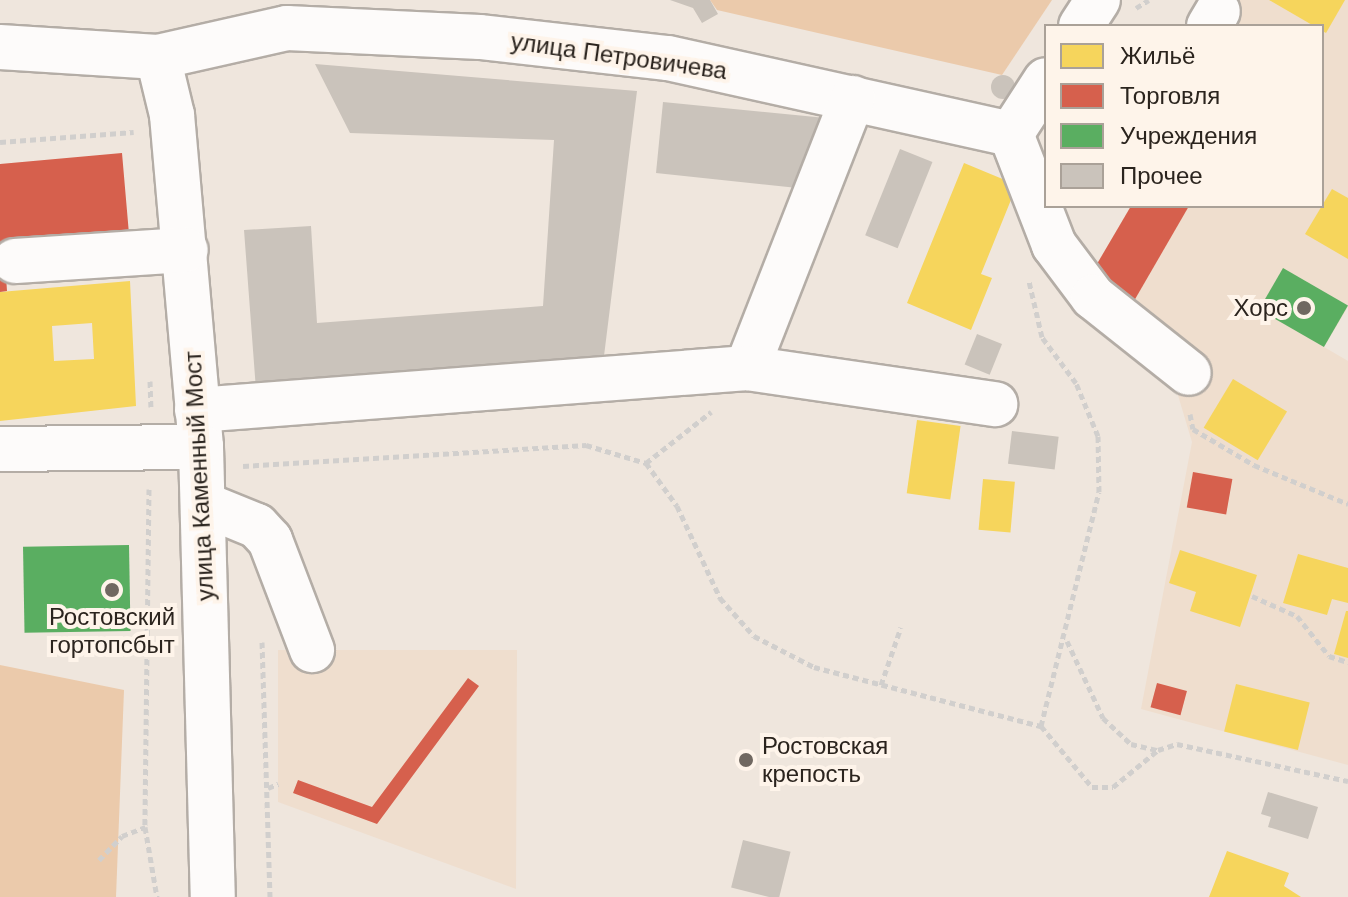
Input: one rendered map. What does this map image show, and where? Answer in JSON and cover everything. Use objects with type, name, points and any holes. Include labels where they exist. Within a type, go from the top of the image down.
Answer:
[{"type":"street","points":[[1082,24],[1098,0]]},
{"type":"street","name":"улица Петровичева","points":[[0,47],[158,57],[287,28],[480,37],[668,58],[1011,134]]},
{"type":"street","name":"улица Каменный Мост","points":[[158,57],[172,115],[199,429],[213,897]]},
{"type":"street","points":[[1011,134],[1044,83]]},
{"type":"street","points":[[747,368],[853,98]]},
{"type":"street","points":[[1011,134],[1044,170]]},
{"type":"street","points":[[1011,134],[1054,245],[1093,297],[1189,373]]},
{"type":"street","points":[[15,261],[186,250]]},
{"type":"street","points":[[0,449],[149,449],[199,429],[747,368],[995,404]]},
{"type":"street","points":[[203,504],[257,526],[270,540],[312,650]]},
{"type":"path","points":[[0,142],[132,133],[172,115]]},
{"type":"path","points":[[1029,272],[1042,337],[1076,383],[1098,436],[1099,492],[1067,640],[1041,726]]},
{"type":"path","points":[[646,463],[698,426],[747,368]]},
{"type":"path","points":[[1189,373],[1193,429],[1254,465],[1348,504]]},
{"type":"path","points":[[151,395],[145,827],[157,897]]},
{"type":"path","points":[[243,466],[586,445],[646,463],[677,506],[720,598],[754,636],[814,667],[1041,726],[1092,787],[1113,787],[1158,750],[1177,744],[1348,781]]},
{"type":"path","points":[[1252,596],[1297,616],[1329,656],[1348,662]]},
{"type":"path","points":[[881,685],[901,627]]},
{"type":"path","points":[[1067,640],[1103,718],[1131,744],[1158,750]]},
{"type":"path","points":[[268,788],[278,784]]},
{"type":"path","points":[[99,860],[122,836],[145,827]]},
{"type":"shaded area","points":[[710,0],[1052,0],[1002,75],[717,10]]},
{"type":"shaded area","points":[[1199,0],[1348,0],[1348,307],[1324,347],[1348,361],[1348,765],[1141,709],[1192,442],[1177,392],[1201,354],[1094,269],[1130,208],[1324,208],[1324,24],[1233,24]]},
{"type":"shaded area","points":[[278,650],[517,650],[516,889],[278,802]]},
{"type":"shaded area","points":[[0,665],[124,690],[116,897],[0,897]]},
{"type":"building: Жильё","points":[[1269,0],[1345,0],[1326,33],[1324,24],[1310,24]]},
{"type":"building: Жильё","points":[[964,163],[1017,185],[981,274],[992,278],[971,330],[907,303]]},
{"type":"building: Жильё","points":[[1332,189],[1348,198],[1348,259],[1305,234],[1321,208],[1324,208]]},
{"type":"building: Жильё","points":[[130,281],[136,406],[0,421],[0,292]],"holes":[[[92,323],[94,359],[54,361],[52,326]]]},
{"type":"building: Жильё","points":[[1233,379],[1287,411],[1258,460],[1204,428]]},
{"type":"building: Жильё","points":[[917,420],[961,426],[950,499],[907,493]]},
{"type":"building: Жильё","points":[[983,479],[1015,482],[1010,533],[979,530]]},
{"type":"building: Жильё","points":[[1180,550],[1257,575],[1240,627],[1190,611],[1196,592],[1169,583]]},
{"type":"building: Жильё","points":[[1298,554],[1348,568],[1348,603],[1332,599],[1327,615],[1283,603]]},
{"type":"building: Жильё","points":[[1348,611],[1348,658],[1334,654]]},
{"type":"building: Жильё","points":[[1236,684],[1310,702],[1298,750],[1224,732]]},
{"type":"building: Жильё","points":[[1227,851],[1289,873],[1284,886],[1301,897],[1209,897]]},
{"type":"building: Торговля","points":[[122,153],[129,234],[4,245],[7,291],[0,292],[0,164]]},
{"type":"building: Торговля","points":[[1130,208],[1188,208],[1134,301],[1094,269]]},
{"type":"building: Торговля","points":[[1193,472],[1232,479],[1226,514],[1187,507]]},
{"type":"building: Торговля","points":[[468,678],[479,686],[377,824],[293,793],[298,780],[372,807]]},
{"type":"building: Торговля","points":[[1157,683],[1187,691],[1180,715],[1151,707]]},
{"type":"building: Учреждения","name":"Хорс","points":[[1283,268],[1348,306],[1324,347],[1259,310]]},
{"type":"building: Учреждения","points":[[129,545],[131,631],[25,633],[23,547]]},
{"type":"building: Прочее","points":[[670,0],[710,0],[718,14],[702,23],[693,8]]},
{"type":"building: Прочее","points":[[315,64],[637,91],[603,364],[256,390],[244,230],[311,226],[317,323],[543,306],[554,140],[350,133]]},
{"type":"building: Прочее","points":[[1003,75],[1014,82],[1015,87],[1008,98],[1003,99],[992,92],[991,87],[998,76]]},
{"type":"building: Прочее","points":[[663,102],[836,119],[807,189],[656,173]]},
{"type":"building: Прочее","points":[[900,149],[932,162],[898,248],[865,235]]},
{"type":"building: Прочее","points":[[977,334],[1002,344],[990,375],[965,365]]},
{"type":"building: Прочее","points":[[1012,431],[1059,437],[1055,469],[1008,464]]},
{"type":"building: Прочее","points":[[1268,792],[1318,807],[1308,839],[1268,827],[1271,817],[1261,814]]},
{"type":"building: Прочее","points":[[743,840],[791,852],[779,897],[731,888]]},
{"type":"place","name":"Хорс","points":[[1304,308]]},
{"type":"place","name":"Ростовский гортопсбыт","points":[[112,590]]},
{"type":"place","name":"Ростовская крепость","points":[[746,760]]}]
